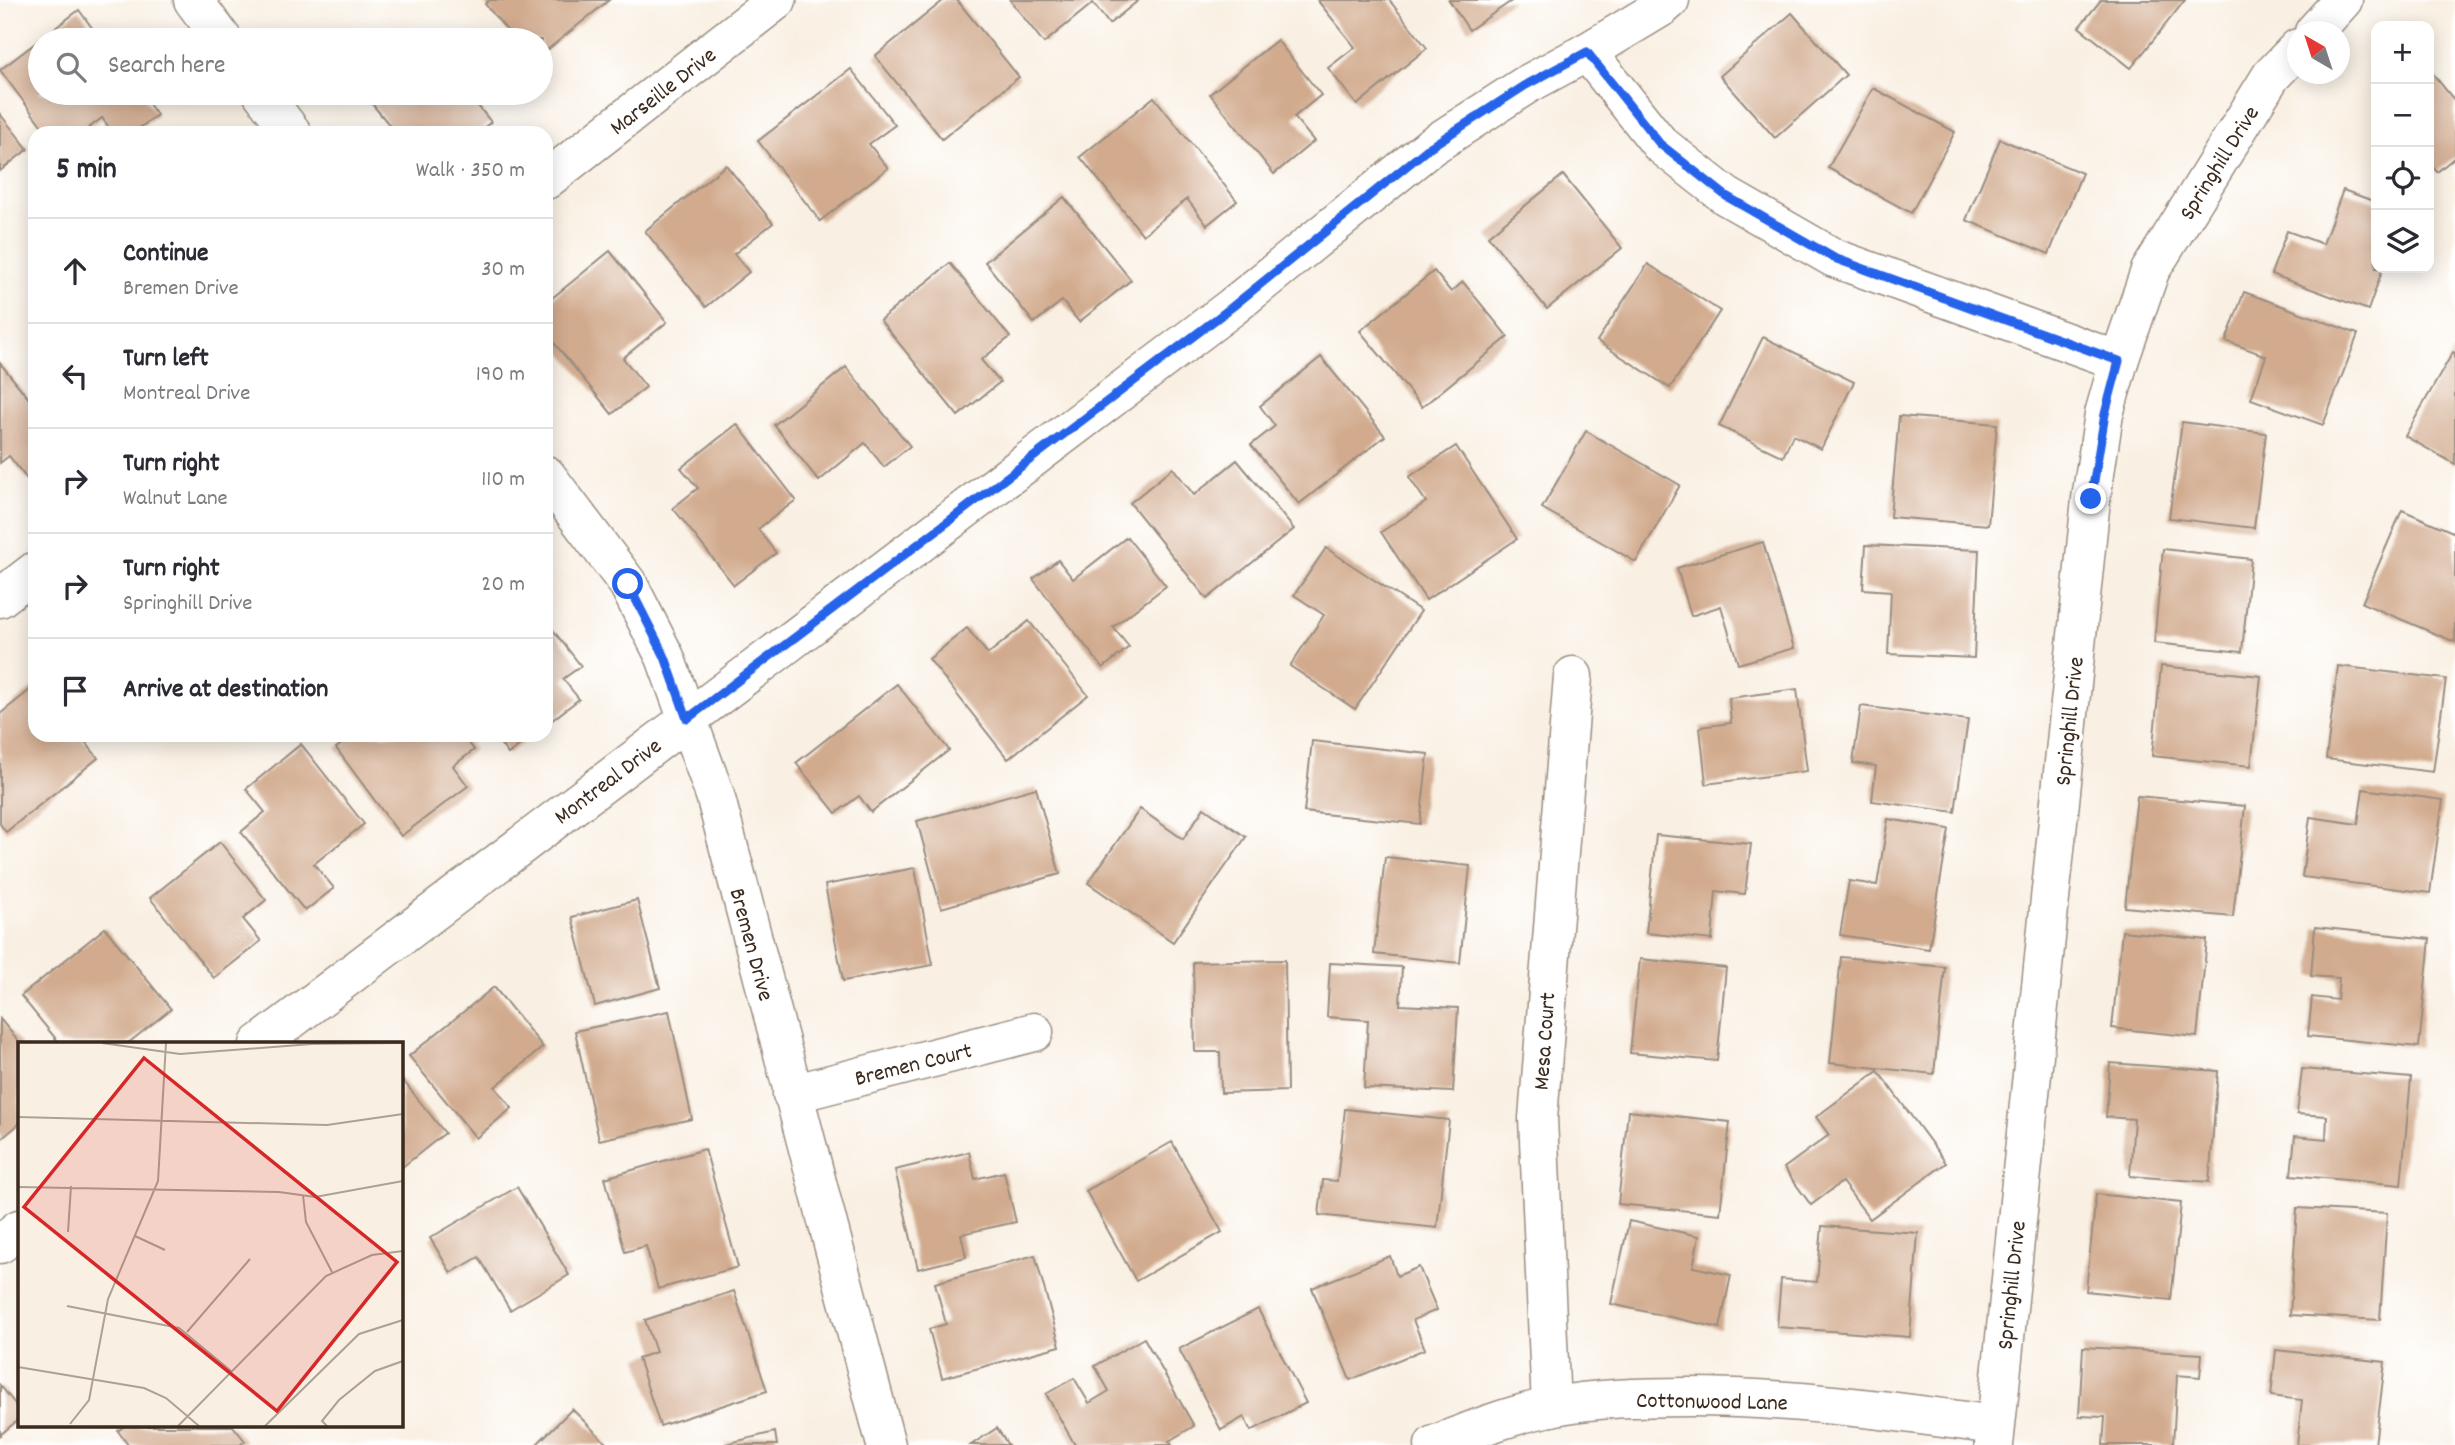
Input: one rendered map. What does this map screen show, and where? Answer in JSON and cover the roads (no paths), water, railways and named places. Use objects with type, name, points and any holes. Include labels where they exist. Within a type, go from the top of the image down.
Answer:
[{"type":"street","points":[[193,0],[214,28]]},
{"type":"street","name":"Marseille Drive","points":[[553,175],[777,0]]},
{"type":"street","name":"Montreal Drive","points":[[262,1042],[1232,307],[1430,147],[1526,85],[1587,52],[1670,0]]},
{"type":"street","points":[[2324,21],[2343,0]]},
{"type":"street","points":[[1587,52],[1660,144],[1726,196],[1834,258],[2119,361]]},
{"type":"street","name":"Springhill Drive","points":[[1995,1435],[2091,499],[2105,414],[2119,361],[2150,271],[2272,76],[2287,60]]},
{"type":"street","points":[[271,105],[287,126]]},
{"type":"street","name":"Bremen Drive","points":[[553,484],[628,584],[665,657],[715,795],[886,1445]]},
{"type":"street","points":[[0,598],[28,576]]},
{"type":"street","name":"Mesa Court","points":[[1551,1407],[1538,1118],[1573,676]]},
{"type":"street","name":"Bremen Court","points":[[792,1094],[1034,1032]]},
{"type":"street","points":[[0,1244],[18,1230]]},
{"type":"street","name":"Cottonwood Lane","points":[[1434,1445],[1492,1422],[1551,1407],[1632,1397],[1735,1397],[1861,1406],[1995,1435]]}]
